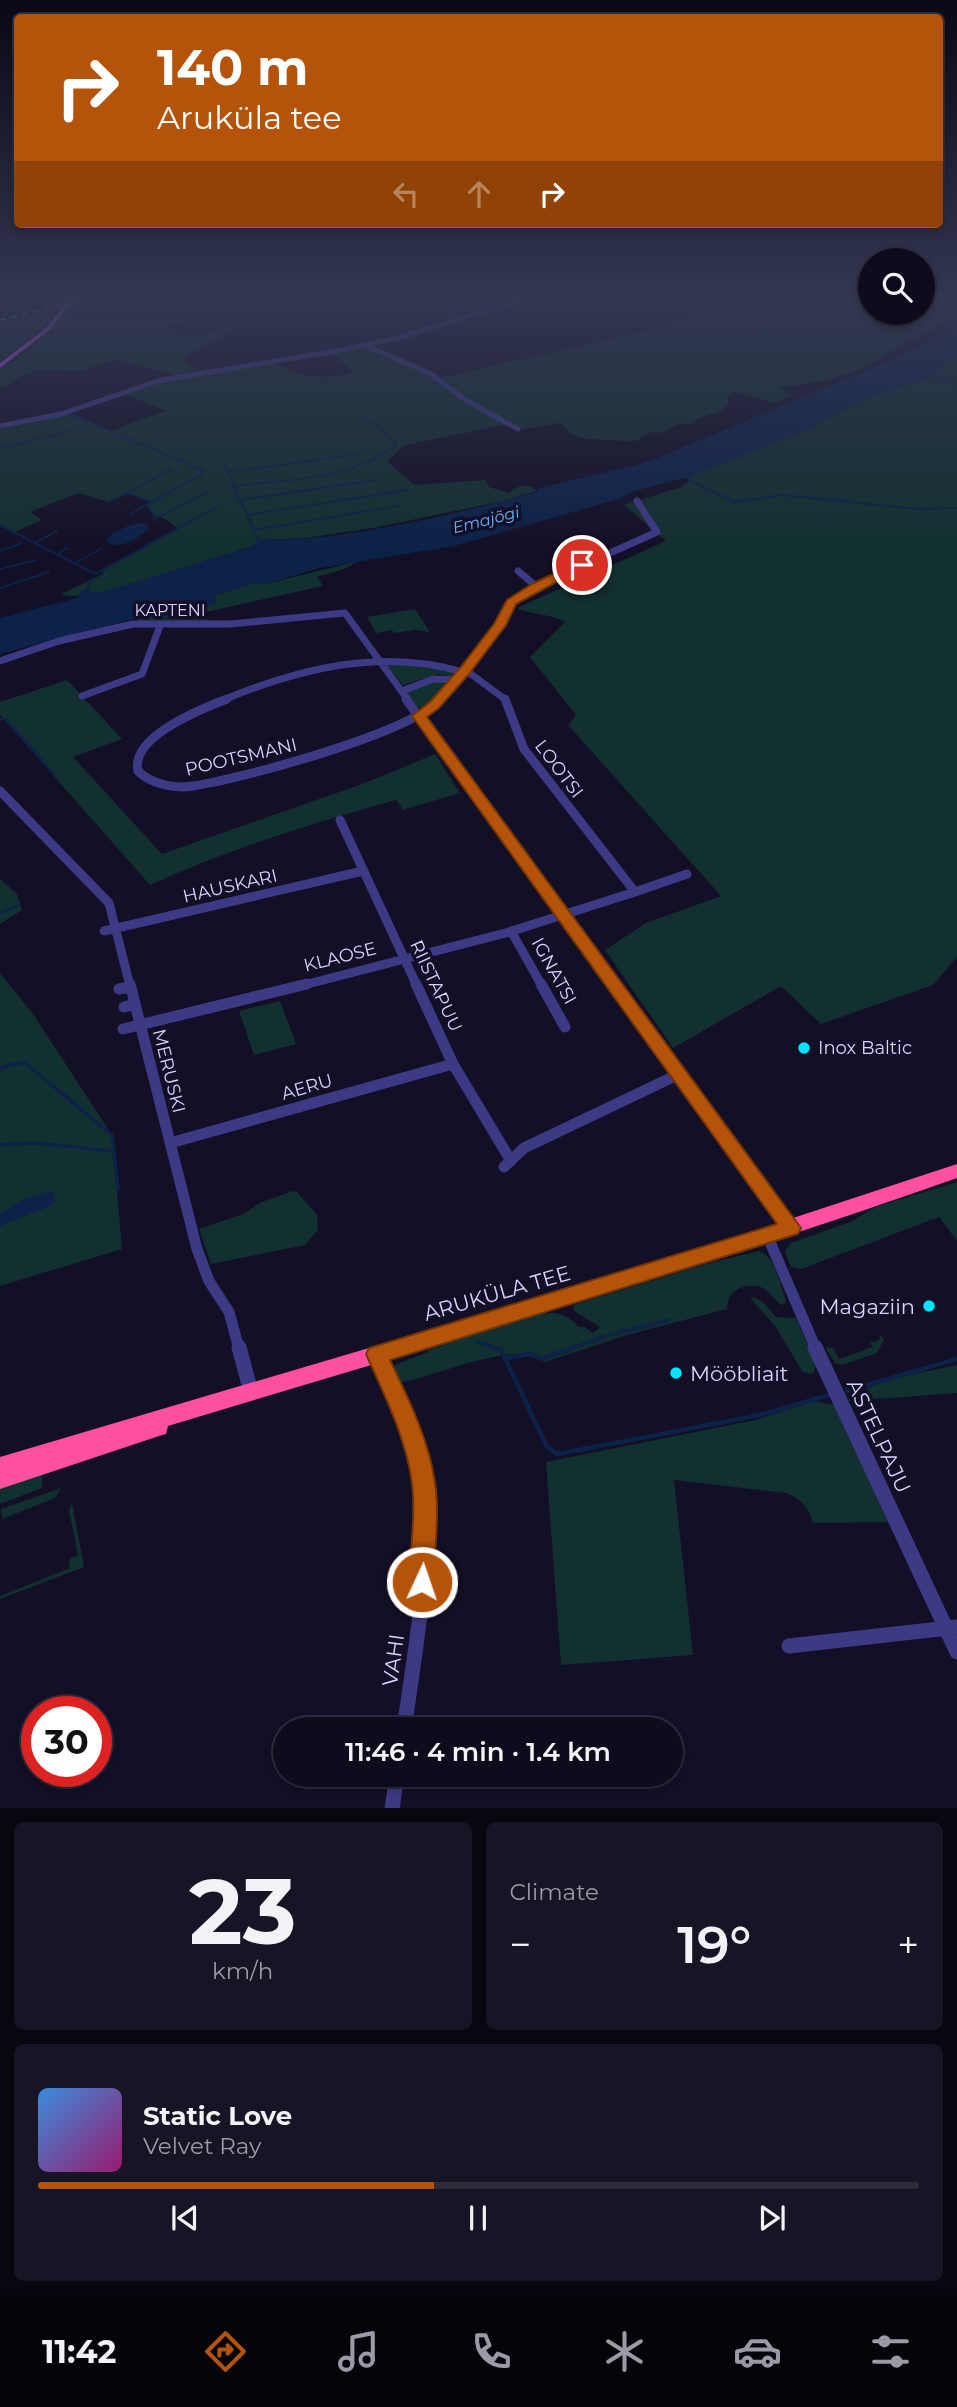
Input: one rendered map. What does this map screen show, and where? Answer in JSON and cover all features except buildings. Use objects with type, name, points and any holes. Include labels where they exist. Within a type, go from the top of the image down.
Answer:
[{"type":"highway","name":"ARUKÜLA TEE","points":[[0,1467],[767,1236],[957,1173]]},
{"type":"highway","name":"ARUKÜLA TEE","points":[[0,1479],[141,1435],[215,1403]]},
{"type":"street","points":[[0,426],[61,414],[158,381]]},
{"type":"street","points":[[440,381],[467,401],[518,429]]},
{"type":"street","points":[[419,716],[435,705],[464,671],[500,625],[511,602],[536,586],[657,532],[650,518],[638,507],[637,501]]},
{"type":"street","points":[[518,571],[536,586]]},
{"type":"street","name":"KAPTENI","points":[[0,661],[58,641],[124,625],[263,622],[345,613],[379,660]]},
{"type":"street","points":[[82,696],[142,674],[160,626]]},
{"type":"street","name":"LOOTSI","points":[[379,660],[410,659],[464,671],[487,684],[509,705],[514,714],[522,747],[635,892]]},
{"type":"street","points":[[379,660],[677,1075],[791,1228]]},
{"type":"street","name":"POOTSMANI","points":[[379,660],[291,676],[215,703],[146,743],[139,751],[137,769],[151,782],[165,786],[182,787],[212,782],[299,761],[361,740],[419,716]]},
{"type":"street","points":[[401,691],[433,679],[456,680]]},
{"type":"street","name":"MERUSKI","points":[[0,791],[109,903],[110,930],[129,1006],[140,1025],[197,1250],[209,1281],[229,1311],[251,1392]]},
{"type":"street","name":"RIISTAPUU","points":[[340,820],[453,1065],[507,1164],[524,1148],[677,1075]]},
{"type":"street","name":"HAUSKARI","points":[[110,930],[363,871]]},
{"type":"street","points":[[564,917],[687,874]]},
{"type":"street","name":"KLAOSE","points":[[123,1029],[564,917]]},
{"type":"street","name":"IGNATSI","points":[[511,932],[565,1027]]},
{"type":"street","name":"AERU","points":[[170,1143],[453,1065]]},
{"type":"street","name":"ASTELPAJU","points":[[767,1236],[813,1343],[951,1628],[957,1652]]},
{"type":"street","name":"VAHI","points":[[377,1354],[407,1421],[419,1457],[424,1487],[425,1530],[418,1635],[406,1717]]},
{"type":"street","points":[[789,1646],[951,1628]]},
{"type":"street","points":[[392,1808],[395,1787]]},
{"type":"green space","points":[[0,381],[12,381],[13,384],[0,388]]},
{"type":"green space","points":[[163,381],[817,381],[778,387],[792,395],[774,403],[735,392],[727,397],[729,404],[721,411],[700,418],[692,424],[678,424],[661,433],[651,432],[638,440],[585,439],[570,433],[561,423],[522,429],[508,424],[405,445],[387,461],[414,485],[485,480],[489,487],[509,493],[522,486],[537,491],[503,501],[378,527],[306,538],[259,540],[251,547],[123,587],[75,596],[61,594],[99,576],[104,573],[101,571],[177,528],[161,516],[157,518],[146,505],[150,502],[127,493],[109,502],[79,493],[30,512],[42,520],[14,532],[0,525],[0,429],[70,414],[110,431],[166,411],[122,393]]},
{"type":"green space","points":[[917,381],[957,381],[957,957],[933,985],[821,1024],[781,986],[673,1048],[605,950],[646,923],[721,896],[568,725],[576,715],[530,657],[565,622],[517,608],[666,541],[624,505],[681,487],[690,480],[688,477],[800,433],[865,399]]},
{"type":"green space","points":[[359,561],[347,568],[317,577],[323,586],[206,612],[207,624],[137,621],[164,608],[216,603],[216,595],[255,583],[265,584]]},
{"type":"green space","points":[[415,609],[430,632],[415,630],[394,633],[392,630],[376,633],[367,617]]},
{"type":"green space","points":[[388,662],[457,672],[452,677],[438,674],[403,685],[386,664]]},
{"type":"green space","points":[[67,680],[122,739],[73,757],[162,854],[365,783],[435,754],[460,793],[403,810],[396,800],[334,818],[240,848],[150,885],[0,715],[0,702]]},
{"type":"green space","points":[[439,681],[447,685],[425,708],[417,707],[406,693],[407,690]]},
{"type":"green space","points":[[0,879],[17,894],[22,910],[0,924]]},
{"type":"green space","points":[[0,973],[33,1014],[112,1135],[122,1249],[0,1286]]},
{"type":"green space","points":[[280,1001],[296,1044],[254,1055],[239,1011]]},
{"type":"green space","points":[[957,1182],[957,1241],[939,1217],[801,1269],[791,1267],[785,1251],[791,1243],[850,1222],[876,1207]]},
{"type":"green space","points":[[297,1192],[317,1215],[318,1230],[305,1245],[211,1264],[199,1229],[243,1214],[262,1202]]},
{"type":"green space","points":[[759,1251],[765,1254],[773,1265],[786,1301],[784,1305],[763,1288],[750,1286],[734,1292],[727,1309],[627,1335],[545,1362],[542,1356],[506,1355],[470,1362],[399,1383],[393,1367],[428,1350],[536,1315],[562,1315],[578,1327],[585,1327],[593,1333],[600,1327],[575,1312],[573,1305],[709,1263]]},
{"type":"green space","points":[[754,1297],[763,1302],[776,1317],[796,1318],[816,1364],[814,1373],[802,1371],[776,1327],[750,1298]]},
{"type":"green space","points":[[880,1336],[884,1339],[877,1353],[842,1365],[835,1363],[825,1347],[833,1348],[839,1359],[873,1347],[870,1343],[879,1340]]},
{"type":"green space","points":[[957,1365],[957,1393],[847,1401],[881,1381]]},
{"type":"green space","points":[[814,1401],[835,1405],[840,1413],[888,1522],[813,1523],[804,1505],[786,1493],[674,1480],[693,1655],[561,1665],[546,1462],[755,1420]]},
{"type":"green space","points":[[42,1473],[42,1488],[0,1504],[0,1484]]},
{"type":"green space","points":[[61,1488],[55,1498],[2,1519],[1,1509]]},
{"type":"green space","points":[[72,1504],[84,1567],[0,1599],[0,1596],[70,1568],[69,1559],[78,1555],[69,1510]]},
{"type":"water","name":"Emajõgi","points":[[841,381],[916,381],[861,401],[800,433],[689,477],[691,480],[683,478],[631,492],[622,498],[454,546],[320,568],[265,584],[255,583],[216,595],[216,603],[175,608],[0,654],[0,618],[77,598],[83,590],[98,593],[251,547],[259,540],[356,532],[479,507],[537,492],[539,488],[637,465]]},
{"type":"water","points":[[142,523],[148,525],[149,529],[128,543],[117,545],[106,541],[122,529]]},
{"type":"water","points":[[50,1191],[55,1195],[55,1200],[50,1206],[0,1226],[0,1214],[20,1201]]},
{"type":"waterway","points":[[949,381],[957,385]]},
{"type":"waterway","points":[[70,414],[112,432]]},
{"type":"waterway","points":[[234,486],[341,471],[361,465],[397,443],[366,417]]},
{"type":"waterway","points":[[0,448],[85,427]]},
{"type":"waterway","points":[[117,434],[202,470],[201,475],[146,505]]},
{"type":"waterway","points":[[228,472],[359,454]]},
{"type":"waterway","points":[[224,464],[240,500]]},
{"type":"waterway","points":[[127,493],[171,469]]},
{"type":"waterway","points":[[688,479],[734,502],[783,495],[918,509],[957,508]]},
{"type":"waterway","points":[[240,500],[376,480]]},
{"type":"waterway","points":[[247,515],[408,490]]},
{"type":"waterway","points":[[157,518],[209,491]]},
{"type":"waterway","points":[[109,502],[127,493]]},
{"type":"waterway","points":[[127,493],[150,501]]},
{"type":"waterway","points":[[240,500],[251,524]]},
{"type":"waterway","points":[[131,514],[146,505]]},
{"type":"waterway","points":[[146,505],[157,518]]},
{"type":"waterway","points":[[254,530],[398,506]]},
{"type":"waterway","points":[[75,564],[95,574],[217,507]]},
{"type":"waterway","points":[[153,520],[157,518]]},
{"type":"waterway","points":[[0,525],[75,564]]},
{"type":"waterway","points":[[252,527],[260,543]]},
{"type":"waterway","points":[[35,543],[57,531]]},
{"type":"waterway","points":[[0,551],[22,543]]},
{"type":"waterway","points":[[58,554],[67,548]]},
{"type":"waterway","points":[[75,564],[102,548]]},
{"type":"waterway","points":[[0,569],[37,560]]},
{"type":"waterway","points":[[0,588],[49,572]]},
{"type":"waterway","points":[[86,591],[93,578]]},
{"type":"waterway","points":[[0,719],[6,719],[54,774]]},
{"type":"waterway","points":[[0,913],[17,906]]},
{"type":"waterway","points":[[0,1068],[24,1062],[112,1135],[114,1151]]},
{"type":"waterway","points":[[0,1145],[35,1143],[114,1151]]},
{"type":"waterway","points":[[114,1151],[118,1189]]},
{"type":"waterway","points":[[570,1349],[606,1336],[669,1320]]},
{"type":"waterway","points":[[478,1342],[498,1349]]},
{"type":"waterway","points":[[493,1347],[501,1350],[547,1447],[558,1454],[760,1415],[829,1395]]},
{"type":"waterway","points":[[508,1358],[529,1354],[542,1359],[575,1347]]},
{"type":"waterway","points":[[847,1391],[957,1359]]},
{"type":"place","name":"Inox Baltic","points":[[804,1048]]},
{"type":"place","name":"Magaziin","points":[[929,1306]]},
{"type":"place","name":"Mööbliait","points":[[676,1373]]},
{"type":"route","points":[[422,1582],[424,1487],[419,1457],[407,1421],[377,1354],[791,1228],[677,1075],[419,716],[435,705],[464,671],[500,625],[511,602],[536,586],[582,565]]}]
